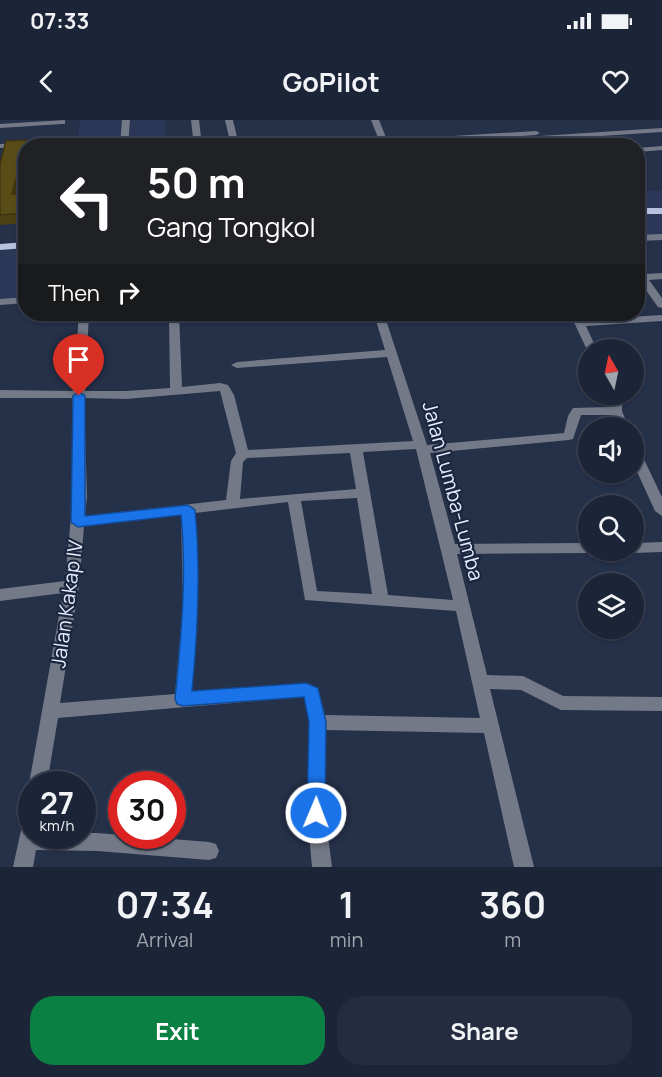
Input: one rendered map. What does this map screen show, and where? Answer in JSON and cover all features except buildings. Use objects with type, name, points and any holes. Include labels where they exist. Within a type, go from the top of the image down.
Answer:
[{"type":"main road","points":[[645,211],[662,212]]},
{"type":"main road","points":[[0,247],[18,246]]},
{"type":"street","points":[[125,138],[126,120]]},
{"type":"street","points":[[195,120],[197,138]]},
{"type":"street","points":[[229,120],[233,138]]},
{"type":"street","points":[[375,120],[382,138]]},
{"type":"street","points":[[642,120],[657,131]]},
{"type":"street","points":[[0,126],[62,122]]},
{"type":"street","points":[[460,138],[536,132],[657,131]]},
{"type":"street","points":[[536,132],[540,138]]},
{"type":"street","points":[[0,146],[18,145]]},
{"type":"street","points":[[645,149],[662,148]]},
{"type":"street","points":[[645,238],[662,237]]},
{"type":"street","points":[[645,275],[662,276]]},
{"type":"street","points":[[645,282],[662,305]]},
{"type":"street","points":[[0,302],[18,301]]},
{"type":"street","points":[[645,318],[662,318]]},
{"type":"street","name":"Jalan Kakap IV","points":[[40,771],[72,586],[78,522],[79,396],[84,321]]},
{"type":"street","points":[[174,321],[176,392]]},
{"type":"street","name":"Jalan Lumba-Lumba","points":[[381,321],[422,447],[449,549],[524,867]]},
{"type":"street","points":[[578,321],[587,339]]},
{"type":"street","points":[[237,365],[392,353]]},
{"type":"street","points":[[0,394],[79,396],[224,388],[243,454]]},
{"type":"street","points":[[616,405],[618,417]]},
{"type":"street","points":[[232,505],[237,460],[243,454],[422,447],[560,438],[568,436],[572,431],[574,414],[577,411],[616,411]]},
{"type":"street","points":[[356,448],[381,601]]},
{"type":"street","points":[[644,473],[662,511]]},
{"type":"street","points":[[78,522],[294,497],[363,493]]},
{"type":"street","points":[[294,497],[310,596],[462,606]]},
{"type":"street","points":[[183,699],[191,615],[192,551],[188,510]]},
{"type":"street","points":[[644,548],[662,547]]},
{"type":"street","points":[[449,549],[578,548]]},
{"type":"street","points":[[0,595],[72,586]]},
{"type":"street","points":[[482,682],[523,683],[561,703],[662,704]]},
{"type":"street","points":[[51,711],[306,690],[312,693],[318,722],[316,813],[322,867]]},
{"type":"street","points":[[318,722],[490,726]]},
{"type":"street","points":[[96,842],[208,851]]},
{"type":"street","points":[[23,867],[26,849]]},
{"type":"shaded area","points":[[80,120],[166,120],[166,138],[78,138]]},
{"type":"shaded area","points":[[662,190],[662,239],[645,239],[645,191]]},
{"type":"shaded area","points":[[18,244],[18,300],[0,301],[0,245]]},
{"type":"route","points":[[79,396],[77,416],[80,496],[78,522],[188,510],[192,551],[190,625],[183,699],[306,690],[312,693],[318,722],[316,813]]}]
